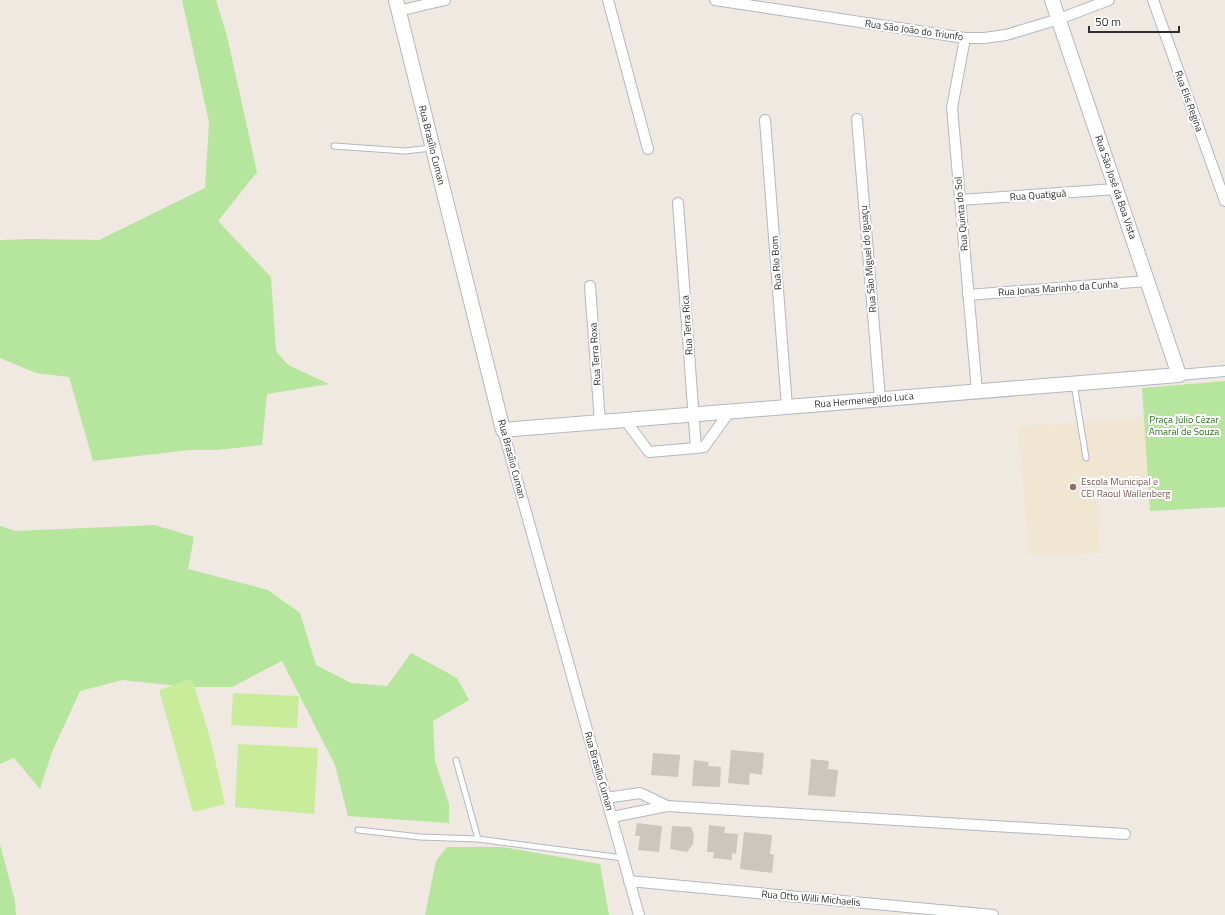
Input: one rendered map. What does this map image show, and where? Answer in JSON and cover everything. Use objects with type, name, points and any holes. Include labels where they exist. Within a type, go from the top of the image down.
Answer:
[{"type":"street","points":[[397,6],[445,0]]},
{"type":"street","points":[[608,0],[648,150]]},
{"type":"street","name":"Rua São João do Triunfo","points":[[715,0],[966,38],[1006,36],[1059,19],[1109,0]]},
{"type":"street","name":"Rua São José da Boa Vista","points":[[1052,0],[1178,375]]},
{"type":"street","name":"Rua Elis Regina","points":[[1153,0],[1225,202]]},
{"type":"street","name":"Rua Brasílio Cuman","points":[[397,6],[503,430],[639,915]]},
{"type":"street","name":"Rua Quinta do Sol","points":[[966,38],[952,108],[977,391]]},
{"type":"street","name":"Rua São Miguel do Iguaçu","points":[[857,119],[880,399]]},
{"type":"street","name":"Rua Rio Bom","points":[[765,120],[787,407]]},
{"type":"street","name":"Rua Quatiguá","points":[[960,200],[1116,189]]},
{"type":"street","name":"Rua Terra Rica","points":[[678,203],[696,448]]},
{"type":"street","name":"Rua Jonas Marinho da Cunha","points":[[968,295],[1147,281]]},
{"type":"street","name":"Rua Terra Roxa","points":[[590,286],[600,422]]},
{"type":"street","name":"Rua Hermenegildo Luca","points":[[503,430],[1225,371]]},
{"type":"street","points":[[625,420],[649,452],[696,448],[704,447],[730,411]]},
{"type":"street","points":[[606,798],[640,793],[667,806]]},
{"type":"street","points":[[612,817],[667,806],[1125,834]]},
{"type":"street","name":"Rua Otto Willi Michaelis","points":[[629,881],[993,915]]},
{"type":"lane","points":[[334,146],[405,151],[432,147]]},
{"type":"lane","points":[[1073,384],[1086,458]]},
{"type":"lane","points":[[456,760],[478,839]]},
{"type":"lane","points":[[358,830],[420,837],[478,839],[623,858]]},
{"type":"shaded area","name":"Escola Municipal e CEI Raoul Wallenberg","points":[[1144,418],[1148,486],[1097,488],[1100,553],[1030,556],[1018,427]]},
{"type":"green space","points":[[182,0],[216,0],[227,36],[257,172],[218,221],[271,277],[276,351],[288,365],[329,384],[267,394],[262,445],[216,450],[190,450],[93,461],[69,377],[36,373],[0,358],[0,240],[99,240],[205,188],[209,122]]},
{"type":"green space","name":"Praça Júlio Cézar Amaral de Souza","points":[[1225,381],[1225,507],[1150,511],[1142,388]]},
{"type":"green space","points":[[155,525],[194,537],[188,569],[268,590],[300,613],[316,665],[351,683],[387,686],[411,653],[457,678],[469,700],[433,721],[435,761],[449,804],[449,823],[348,816],[335,765],[282,661],[232,687],[187,687],[122,680],[80,691],[52,752],[40,789],[14,758],[0,764],[0,526],[16,531]]},
{"type":"green space","points":[[192,679],[210,738],[225,804],[193,812],[159,690]]},
{"type":"green space","points":[[233,693],[299,696],[297,728],[231,725]]},
{"type":"green space","points":[[238,744],[318,748],[314,814],[235,807]]},
{"type":"green space","points":[[0,844],[15,901],[16,915],[0,915]]},
{"type":"green space","points":[[447,847],[502,847],[600,864],[609,915],[425,915],[436,861]]},
{"type":"building","points":[[731,750],[764,753],[762,775],[750,773],[749,785],[728,783]]},
{"type":"building","points":[[653,753],[680,755],[678,777],[651,775]]},
{"type":"building","points":[[811,759],[829,761],[828,769],[838,770],[835,797],[808,795]]},
{"type":"building","points":[[694,760],[709,762],[708,766],[721,767],[720,787],[692,786]]},
{"type":"building","points":[[637,823],[662,826],[659,852],[638,850],[640,836],[635,836]]},
{"type":"building","points":[[709,825],[725,827],[724,833],[738,834],[736,854],[732,853],[732,860],[713,858],[714,852],[707,852]]},
{"type":"building","points":[[672,826],[691,827],[694,835],[693,844],[687,852],[670,849]]},
{"type":"building","points":[[744,832],[772,835],[770,854],[774,855],[772,873],[740,869]]},
{"type":"place","name":"Escola Municipal e CEI Raoul Wallenberg","points":[[1073,487]]}]
